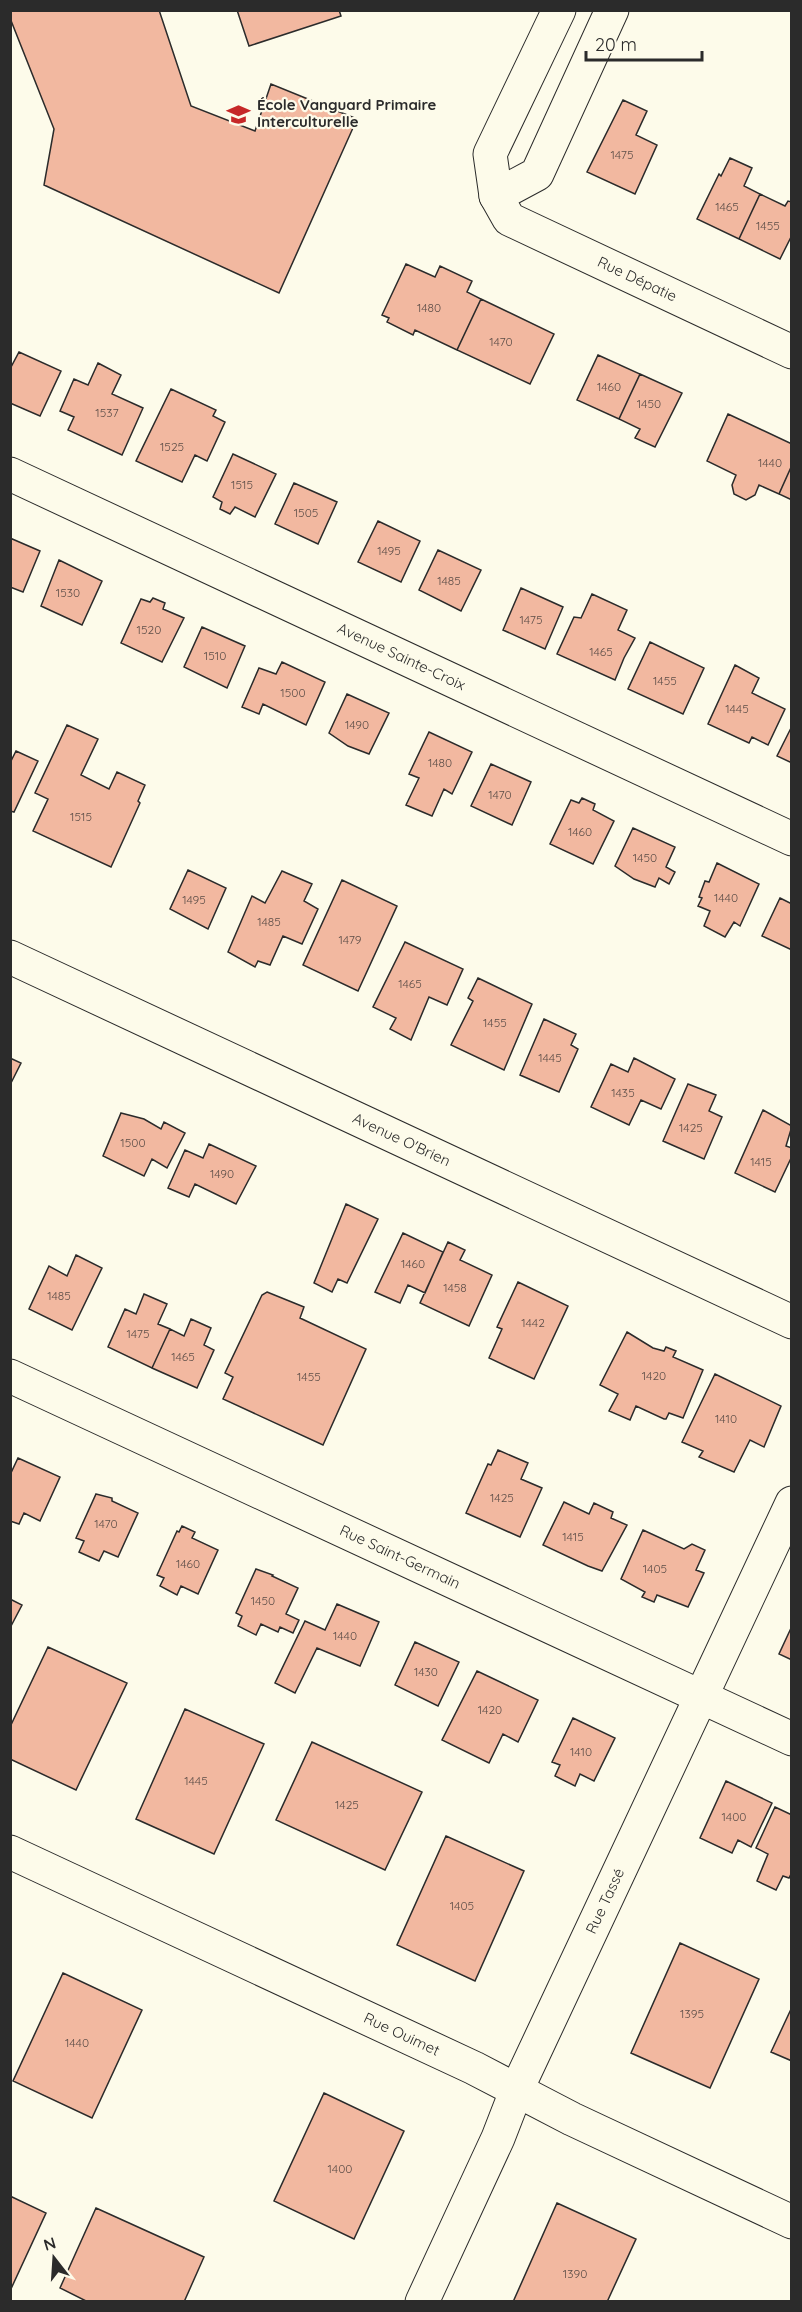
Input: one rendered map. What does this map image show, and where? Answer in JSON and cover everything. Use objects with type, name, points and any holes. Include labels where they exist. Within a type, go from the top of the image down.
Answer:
[{"type":"street","name":"Rue Dépatie","points":[[559,10],[490,154],[496,196],[509,219],[792,351]]},
{"type":"street","points":[[496,196],[537,174],[612,10]]},
{"type":"street","name":"Avenue Sainte-Croix","points":[[10,474],[792,839]]},
{"type":"street","name":"Avenue O'Brien","points":[[10,957],[792,1322]]},
{"type":"street","name":"Rue Saint-Germain","points":[[10,1376],[792,1739]]},
{"type":"street","name":"Rue Tassé","points":[[422,2301],[498,2138],[517,2089],[792,1503]]},
{"type":"street","name":"Rue Ouimet","points":[[10,1852],[517,2089],[572,2119],[792,2222]]},
{"type":"building","points":[[10,10],[159,10],[191,106],[255,131],[271,84],[357,119],[279,293],[44,185],[54,129],[10,18]]},
{"type":"building","points":[[237,10],[339,10],[341,16],[249,46]]},
{"type":"building","points":[[623,100],[647,111],[636,135],[657,145],[635,194],[587,172]]},
{"type":"building","points":[[730,158],[752,168],[744,186],[760,194],[739,239],[697,219],[719,174],[721,176]]},
{"type":"building","points":[[760,194],[785,206],[788,201],[792,202],[792,235],[780,259],[739,239]]},
{"type":"building","points":[[406,264],[435,277],[440,266],[472,281],[467,292],[481,299],[457,350],[415,330],[413,335],[387,322],[389,318],[382,315]]},
{"type":"building","points":[[481,299],[554,334],[530,384],[457,350]]},
{"type":"building","points":[[19,352],[61,371],[40,416],[10,403],[10,369]]},
{"type":"building","points":[[598,355],[640,374],[619,419],[577,400]]},
{"type":"building","points":[[98,363],[121,375],[112,394],[143,408],[122,455],[68,430],[74,417],[60,411],[74,379],[88,385]]},
{"type":"building","points":[[640,374],[682,393],[655,447],[635,438],[640,429],[619,419]]},
{"type":"building","points":[[171,389],[216,410],[213,416],[225,422],[207,461],[195,455],[182,482],[136,461]]},
{"type":"building","points":[[728,414],[792,444],[792,465],[779,494],[759,485],[755,495],[746,500],[734,494],[732,485],[736,475],[707,461]]},
{"type":"building","points":[[233,454],[276,474],[255,517],[235,507],[230,514],[220,509],[222,502],[213,497]]},
{"type":"building","points":[[792,465],[792,500],[779,494]]},
{"type":"building","points":[[294,483],[337,502],[318,544],[275,524]]},
{"type":"building","points":[[378,521],[420,541],[401,582],[358,562]]},
{"type":"building","points":[[10,538],[40,551],[23,592],[10,587]]},
{"type":"building","points":[[438,550],[481,570],[461,611],[419,590]]},
{"type":"building","points":[[59,560],[102,581],[82,625],[41,606]]},
{"type":"building","points":[[521,588],[563,607],[545,649],[503,630]]},
{"type":"building","points":[[592,594],[627,610],[618,630],[635,638],[615,680],[557,654],[574,617],[581,618]]},
{"type":"building","points":[[153,598],[165,603],[163,609],[184,618],[162,662],[121,643],[141,599],[150,602]]},
{"type":"building","points":[[202,627],[245,646],[227,688],[184,667]]},
{"type":"building","points":[[650,642],[704,668],[683,714],[628,689]]},
{"type":"building","points":[[282,662],[325,682],[306,725],[263,704],[259,714],[242,707],[259,668],[276,674]]},
{"type":"building","points":[[735,665],[759,678],[752,693],[785,709],[768,745],[752,737],[749,743],[708,724]]},
{"type":"building","points":[[347,694],[389,713],[369,754],[348,746],[329,733]]},
{"type":"building","points":[[67,725],[98,739],[81,775],[109,789],[117,772],[145,785],[138,801],[140,803],[111,867],[33,831],[48,799],[35,793]]},
{"type":"building","points":[[792,726],[792,763],[777,756]]},
{"type":"building","points":[[429,732],[472,752],[452,794],[444,789],[432,816],[406,805],[419,778],[409,774]]},
{"type":"building","points":[[16,751],[38,761],[14,812],[10,811],[10,763]]},
{"type":"building","points":[[491,764],[531,782],[512,825],[471,806]]},
{"type":"building","points":[[582,798],[595,804],[593,810],[614,821],[593,864],[550,844],[571,800],[579,803]]},
{"type":"building","points":[[633,828],[675,847],[666,867],[675,872],[669,884],[659,878],[655,887],[634,879],[615,866]]},
{"type":"building","points":[[717,863],[759,884],[740,926],[734,922],[725,937],[704,926],[710,911],[698,906],[705,881],[709,882]]},
{"type":"building","points":[[188,870],[226,888],[208,929],[170,909]]},
{"type":"building","points":[[282,871],[312,884],[304,901],[318,909],[302,944],[283,936],[270,965],[258,961],[255,967],[228,952],[252,896],[265,903]]},
{"type":"building","points":[[342,880],[397,906],[358,991],[303,965]]},
{"type":"building","points":[[780,898],[792,904],[792,950],[762,936]]},
{"type":"building","points":[[405,942],[463,969],[447,1005],[429,997],[411,1040],[390,1029],[396,1018],[373,1007]]},
{"type":"building","points":[[478,978],[532,1004],[504,1070],[451,1045],[473,1001],[468,998]]},
{"type":"building","points":[[544,1019],[576,1034],[571,1045],[578,1049],[559,1092],[520,1075]]},
{"type":"building","points":[[10,1058],[21,1063],[10,1085]]},
{"type":"building","points":[[634,1058],[675,1079],[661,1109],[641,1100],[629,1125],[591,1107],[611,1064],[628,1072]]},
{"type":"building","points":[[688,1084],[716,1095],[709,1111],[722,1117],[704,1159],[663,1141]]},
{"type":"building","points":[[763,1110],[792,1126],[786,1146],[792,1148],[792,1156],[775,1192],[735,1173]]},
{"type":"building","points":[[121,1113],[144,1119],[161,1129],[164,1122],[185,1133],[167,1168],[152,1159],[144,1176],[103,1156]]},
{"type":"building","points":[[209,1144],[256,1166],[236,1204],[195,1184],[189,1197],[168,1188],[185,1150],[203,1158]]},
{"type":"building","points":[[346,1204],[378,1219],[347,1283],[338,1279],[332,1292],[314,1283]]},
{"type":"building","points":[[403,1233],[443,1252],[425,1293],[408,1285],[400,1303],[375,1292]]},
{"type":"building","points":[[448,1242],[465,1250],[460,1260],[492,1275],[469,1326],[420,1303]]},
{"type":"building","points":[[76,1255],[102,1268],[72,1330],[29,1309],[49,1266],[67,1276]]},
{"type":"building","points":[[518,1282],[568,1306],[534,1379],[489,1358],[502,1329],[497,1327]]},
{"type":"building","points":[[267,1292],[304,1307],[300,1318],[366,1349],[323,1445],[223,1399],[233,1377],[225,1373],[262,1295]]},
{"type":"building","points":[[144,1294],[167,1304],[158,1324],[170,1329],[152,1368],[108,1347],[125,1309],[136,1314]]},
{"type":"building","points":[[191,1319],[211,1328],[204,1345],[214,1350],[197,1388],[152,1368],[170,1329],[184,1336]]},
{"type":"building","points":[[627,1332],[653,1348],[664,1351],[666,1347],[676,1351],[673,1357],[703,1370],[683,1418],[669,1413],[664,1419],[636,1406],[630,1420],[609,1411],[618,1394],[600,1385]]},
{"type":"building","points":[[715,1374],[781,1406],[764,1447],[750,1440],[734,1472],[699,1457],[703,1451],[682,1442]]},
{"type":"building","points":[[498,1450],[528,1463],[521,1479],[542,1488],[520,1537],[466,1513],[488,1464],[491,1465]]},
{"type":"building","points":[[18,1458],[60,1477],[40,1521],[24,1513],[19,1524],[10,1521],[10,1475]]},
{"type":"building","points":[[96,1494],[112,1498],[112,1501],[138,1513],[118,1557],[104,1551],[99,1561],[79,1552],[84,1541],[76,1538]]},
{"type":"building","points":[[564,1502],[589,1514],[594,1503],[613,1512],[611,1518],[627,1525],[602,1571],[543,1545]]},
{"type":"building","points":[[182,1526],[195,1532],[192,1538],[218,1550],[198,1594],[181,1586],[177,1595],[160,1586],[164,1578],[157,1575],[177,1531],[179,1532]]},
{"type":"building","points":[[643,1530],[684,1549],[692,1544],[705,1550],[696,1570],[704,1573],[688,1607],[657,1595],[654,1602],[642,1597],[645,1592],[621,1579]]},
{"type":"building","points":[[256,1569],[298,1588],[286,1614],[299,1620],[293,1633],[280,1627],[278,1632],[261,1624],[256,1635],[238,1626],[242,1616],[236,1613]]},
{"type":"building","points":[[10,1599],[22,1605],[10,1628]]},
{"type":"building","points":[[337,1604],[379,1622],[360,1666],[317,1648],[295,1693],[275,1683],[305,1621],[325,1630]]},
{"type":"building","points":[[792,1626],[792,1660],[779,1654]]},
{"type":"building","points":[[415,1642],[459,1662],[438,1706],[395,1685]]},
{"type":"building","points":[[48,1647],[127,1683],[76,1790],[10,1759],[10,1727]]},
{"type":"building","points":[[477,1671],[538,1700],[518,1742],[503,1734],[489,1763],[442,1740]]},
{"type":"building","points":[[185,1709],[264,1744],[214,1854],[136,1819]]},
{"type":"building","points":[[573,1718],[615,1738],[594,1781],[580,1774],[575,1786],[555,1776],[560,1765],[552,1762]]},
{"type":"building","points":[[312,1742],[422,1792],[385,1870],[276,1820]]},
{"type":"building","points":[[726,1781],[772,1803],[751,1847],[738,1840],[732,1853],[700,1838]]},
{"type":"building","points":[[775,1807],[792,1815],[792,1872],[789,1878],[783,1876],[776,1890],[757,1881],[768,1854],[756,1848]]},
{"type":"building","points":[[446,1836],[524,1871],[475,1981],[397,1945]]},
{"type":"building","points":[[680,1943],[759,1979],[710,2088],[631,2053]]},
{"type":"building","points":[[63,1973],[142,2010],[92,2118],[13,2081]]},
{"type":"building","points":[[792,2007],[792,2061],[771,2052]]},
{"type":"building","points":[[324,2093],[404,2131],[354,2239],[274,2201]]},
{"type":"building","points":[[10,2196],[46,2213],[10,2291]]},
{"type":"building","points":[[557,2203],[636,2239],[607,2302],[513,2302]]},
{"type":"building","points":[[96,2208],[204,2257],[184,2302],[88,2302],[60,2288]]},
{"type":"place","name":"École Vanguard Primaire Interculturelle","points":[[239,114]]}]
